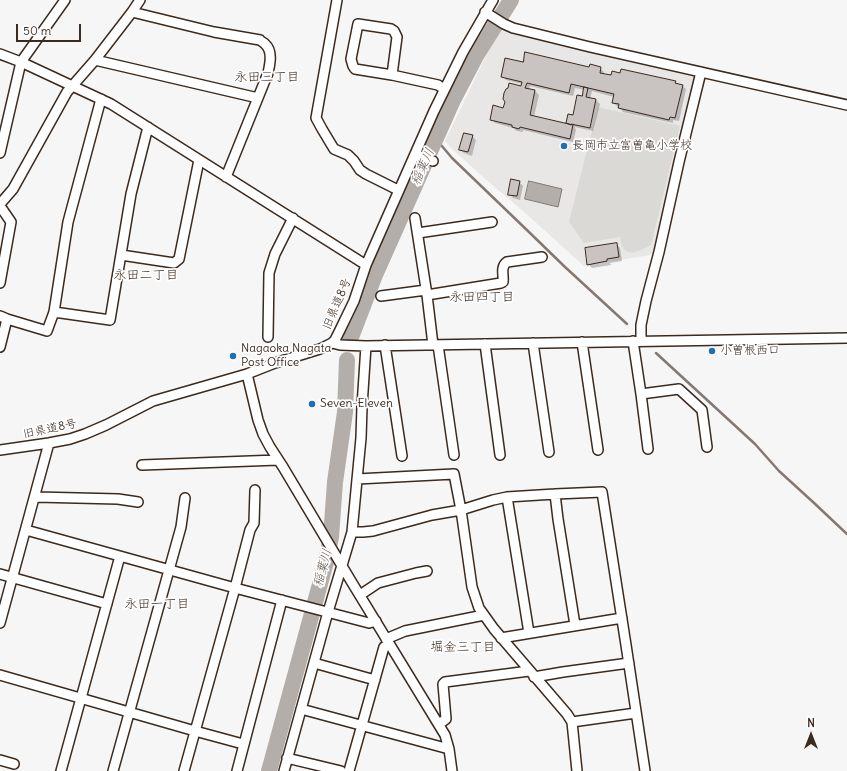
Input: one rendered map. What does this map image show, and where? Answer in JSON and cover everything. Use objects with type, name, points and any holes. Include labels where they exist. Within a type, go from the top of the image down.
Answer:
[{"type":"street","points":[[0,153],[21,62],[65,0]]},
{"type":"street","points":[[0,283],[11,222],[1,200],[12,189],[66,92],[95,60],[140,0]]},
{"type":"street","points":[[337,0],[316,118],[334,148],[348,155],[360,170],[366,174],[398,190]]},
{"type":"street","name":"旧県道8号","points":[[0,450],[70,439],[106,425],[153,401],[246,374],[320,349],[332,343],[354,301],[366,265],[398,190],[417,154],[444,89],[492,0]]},
{"type":"street","points":[[132,12],[214,32],[260,40],[266,44],[269,49],[270,63],[268,73],[226,177]]},
{"type":"street","points":[[485,12],[513,28],[590,47],[847,105]]},
{"type":"street","points":[[392,75],[397,37],[394,30],[391,28],[358,24],[351,59],[355,69],[438,85],[444,89]]},
{"type":"street","points":[[0,54],[21,62],[111,104],[366,265]]},
{"type":"street","points":[[95,60],[258,98]]},
{"type":"street","points":[[648,449],[641,394],[637,341],[701,72]]},
{"type":"street","points":[[0,347],[3,318],[47,331],[54,312],[68,222],[101,100]]},
{"type":"street","points":[[54,312],[110,320],[131,194],[148,127]]},
{"type":"street","points":[[417,154],[433,161]]},
{"type":"street","points":[[121,255],[174,263],[179,259],[199,160]]},
{"type":"street","points":[[268,337],[269,273],[275,254],[293,218]]},
{"type":"street","points":[[415,218],[454,455]]},
{"type":"street","points":[[418,233],[492,222]]},
{"type":"street","points":[[381,296],[501,283],[504,280],[504,264],[507,262],[542,257]]},
{"type":"street","points":[[332,343],[340,345],[366,346],[847,338]]},
{"type":"street","points":[[582,342],[598,450]]},
{"type":"street","points":[[485,344],[500,455]]},
{"type":"street","points":[[533,344],[549,452]]},
{"type":"street","points":[[385,345],[402,456]]},
{"type":"street","points":[[284,771],[352,532],[361,438],[366,346]]},
{"type":"street","points":[[246,374],[263,434],[439,724],[445,735],[449,749],[452,771]]},
{"type":"street","points":[[641,394],[679,389],[702,410],[707,447]]},
{"type":"street","points":[[0,623],[50,443]]},
{"type":"street","points":[[142,465],[278,460]]},
{"type":"street","points":[[357,479],[454,474],[461,510],[472,587],[479,608],[501,638],[567,714],[572,722],[577,771]]},
{"type":"street","points":[[184,771],[250,530],[254,523],[255,490]]},
{"type":"street","points":[[352,532],[373,531],[432,515],[461,510],[507,497],[602,492],[645,771]]},
{"type":"street","points":[[555,494],[575,625]]},
{"type":"street","points":[[36,496],[118,499],[138,502]]},
{"type":"street","points":[[507,497],[529,633]]},
{"type":"street","points":[[113,771],[181,527],[185,498]]},
{"type":"street","points":[[26,530],[235,588],[369,623],[376,621]]},
{"type":"street","points":[[61,771],[120,556]]},
{"type":"street","points":[[360,595],[378,583],[427,571]]},
{"type":"street","points":[[0,574],[107,604]]},
{"type":"street","points":[[236,771],[282,600]]},
{"type":"street","points":[[349,771],[374,680],[384,647],[388,642],[405,631],[484,615]]},
{"type":"street","points":[[501,638],[622,618]]},
{"type":"street","points":[[314,663],[374,680]]},
{"type":"street","points":[[439,724],[446,719],[443,684],[445,682],[562,672],[629,663]]},
{"type":"street","points":[[0,675],[195,732],[243,744]]},
{"type":"street","points":[[301,709],[449,749]]},
{"type":"street","points":[[572,722],[636,713]]},
{"type":"street","points":[[288,758],[341,771]]},
{"type":"street","points":[[0,760],[14,764]]},
{"type":"shaded area","name":"長岡市立富曽亀小学校","points":[[501,28],[515,33],[694,74],[695,79],[653,254],[584,266],[484,178],[445,141]]},
{"type":"shaded area","points":[[598,107],[680,126],[651,245],[640,251],[628,252],[625,250],[620,237],[584,243],[569,222]]},
{"type":"shaded area","points":[[529,181],[562,189],[558,207],[525,199]]},
{"type":"building","points":[[525,52],[589,67],[590,64],[601,67],[600,73],[611,75],[612,71],[620,73],[621,69],[676,81],[675,83],[683,85],[675,118],[670,117],[669,120],[618,108],[619,104],[612,103],[614,94],[571,84],[569,93],[527,83],[525,88],[535,90],[530,115],[573,125],[570,139],[520,127],[519,129],[512,127],[512,125],[490,120],[493,105],[503,108],[505,102],[503,99],[504,93],[508,88],[509,83],[521,86],[522,82],[501,77],[505,58],[523,62]]},
{"type":"building","points":[[584,87],[588,88],[586,97],[596,99],[590,128],[566,123],[568,114],[573,115],[577,95],[582,96]]},
{"type":"building","points":[[464,133],[473,135],[468,152],[459,150]]},
{"type":"building","points":[[511,179],[520,181],[517,196],[508,195]]},
{"type":"building","points":[[617,243],[619,257],[587,265],[585,248]]},
{"type":"waterway","name":"稲葉川","points":[[350,340],[375,275],[453,100],[476,56],[511,0]]},
{"type":"waterway","points":[[436,139],[452,158],[565,267],[627,324]]},
{"type":"waterway","points":[[656,353],[755,444],[779,471],[847,534]]},
{"type":"waterway","name":"稲葉川","points":[[269,771],[326,562],[331,537],[335,482],[345,412],[347,360]]},
{"type":"place","name":"長岡市立富曽亀小学校","points":[[564,146]]},
{"type":"place","name":"小曽根西口","points":[[712,351]]},
{"type":"place","name":"Nagaoka Nagata Post Office","points":[[233,356]]},
{"type":"place","name":"Seven-Eleven","points":[[312,404]]},
{"type":"district","name":"永田三丁目","points":[[267,77]]},
{"type":"district","name":"永田二丁目","points":[[146,275]]},
{"type":"district","name":"永田四丁目","points":[[482,297]]},
{"type":"district","name":"永田一丁目","points":[[157,604]]},
{"type":"district","name":"堀金三丁目","points":[[463,647]]}]
